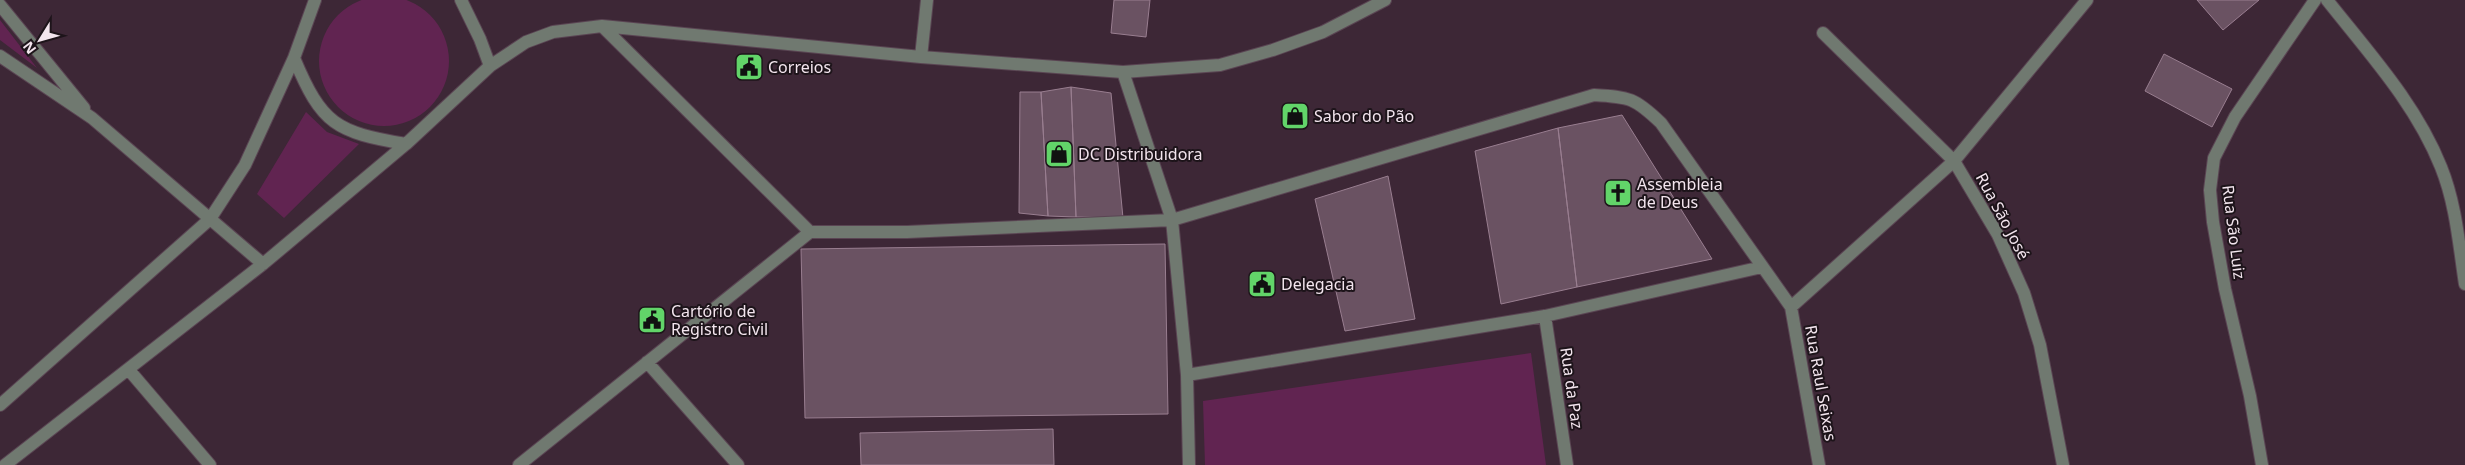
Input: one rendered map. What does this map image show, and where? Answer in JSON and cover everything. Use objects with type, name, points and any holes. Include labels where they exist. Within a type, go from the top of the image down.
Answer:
[{"type":"street","points":[[0,405],[210,219],[245,165],[294,58],[313,5],[326,0]]},
{"type":"street","points":[[461,0],[490,66]]},
{"type":"street","points":[[921,57],[927,0]]},
{"type":"street","points":[[5,465],[263,264],[406,144],[490,66],[526,42],[553,32],[602,26],[921,57],[1123,72],[1220,65],[1274,50],[1323,32],[1386,0]]},
{"type":"street","points":[[519,465],[810,232],[907,232],[1172,220],[1594,95],[1624,96],[1641,104],[1660,123],[1791,308],[1954,161],[2087,0]]},
{"type":"street","name":"Rua São Luiz","points":[[2262,465],[2250,396],[2225,290],[2210,190],[2214,158],[2235,117],[2315,0]]},
{"type":"street","points":[[2327,0],[2393,83],[2422,127],[2442,168],[2456,223],[2465,284]]},
{"type":"street","points":[[0,5],[92,118]]},
{"type":"street","points":[[602,26],[810,232]]},
{"type":"street","name":"Rua São José","points":[[1822,33],[1954,161],[1998,235],[2024,293],[2040,345],[2063,465]]},
{"type":"street","points":[[0,56],[92,118],[263,264]]},
{"type":"street","points":[[294,58],[309,94],[330,119],[342,128],[372,138],[406,144]]},
{"type":"street","points":[[1123,72],[1172,220],[1186,375],[1189,465]]},
{"type":"street","points":[[1186,375],[1546,316],[1762,267]]},
{"type":"street","name":"Rua Raul Seixas","points":[[1791,308],[1818,465]]},
{"type":"street","name":"Rua da Paz","points":[[1546,316],[1567,465]]},
{"type":"street","points":[[647,362],[738,465]]},
{"type":"street","points":[[129,370],[210,465]]},
{"type":"shaded area","points":[[384,-4],[409,1],[430,15],[444,36],[449,61],[444,86],[430,107],[409,121],[384,126],[359,121],[338,107],[324,86],[319,61],[324,36],[338,15],[359,1]]},
{"type":"shaded area","points":[[0,20],[37,68],[0,40]]},
{"type":"shaded area","points":[[306,112],[327,132],[359,144],[284,218],[257,194]]},
{"type":"shaded area","points":[[1531,353],[1546,465],[1205,465],[1203,401]]},
{"type":"building","points":[[1114,0],[1150,0],[1146,37],[1111,33]]},
{"type":"building","points":[[2197,0],[2259,0],[2223,30]]},
{"type":"building","points":[[2164,54],[2232,89],[2212,127],[2145,91]]},
{"type":"building","points":[[1071,87],[1111,93],[1123,218],[1076,217]]},
{"type":"building","name":"DC Distribuidora","points":[[1071,87],[1076,217],[1048,216],[1041,92]]},
{"type":"building","points":[[1020,92],[1041,92],[1048,216],[1019,213]]},
{"type":"building","name":"Assembleia de Deus","points":[[1622,115],[1712,259],[1577,287],[1558,128]]},
{"type":"building","points":[[1558,128],[1577,287],[1501,304],[1475,151]]},
{"type":"building","points":[[1388,176],[1415,319],[1345,331],[1315,199]]},
{"type":"building","points":[[1165,244],[1168,414],[805,418],[801,249]]},
{"type":"building","points":[[1053,429],[1054,465],[861,465],[860,433]]},
{"type":"place","name":"Correios","points":[[749,67]]},
{"type":"place","name":"Sabor do Pão","points":[[1295,116]]},
{"type":"place","name":"DC Distribuidora","points":[[1059,154]]},
{"type":"place","name":"Assembleia de Deus","points":[[1618,193]]},
{"type":"place","name":"Delegacia","points":[[1262,284]]},
{"type":"place","name":"Cartório de Registro Civil","points":[[652,320]]}]
